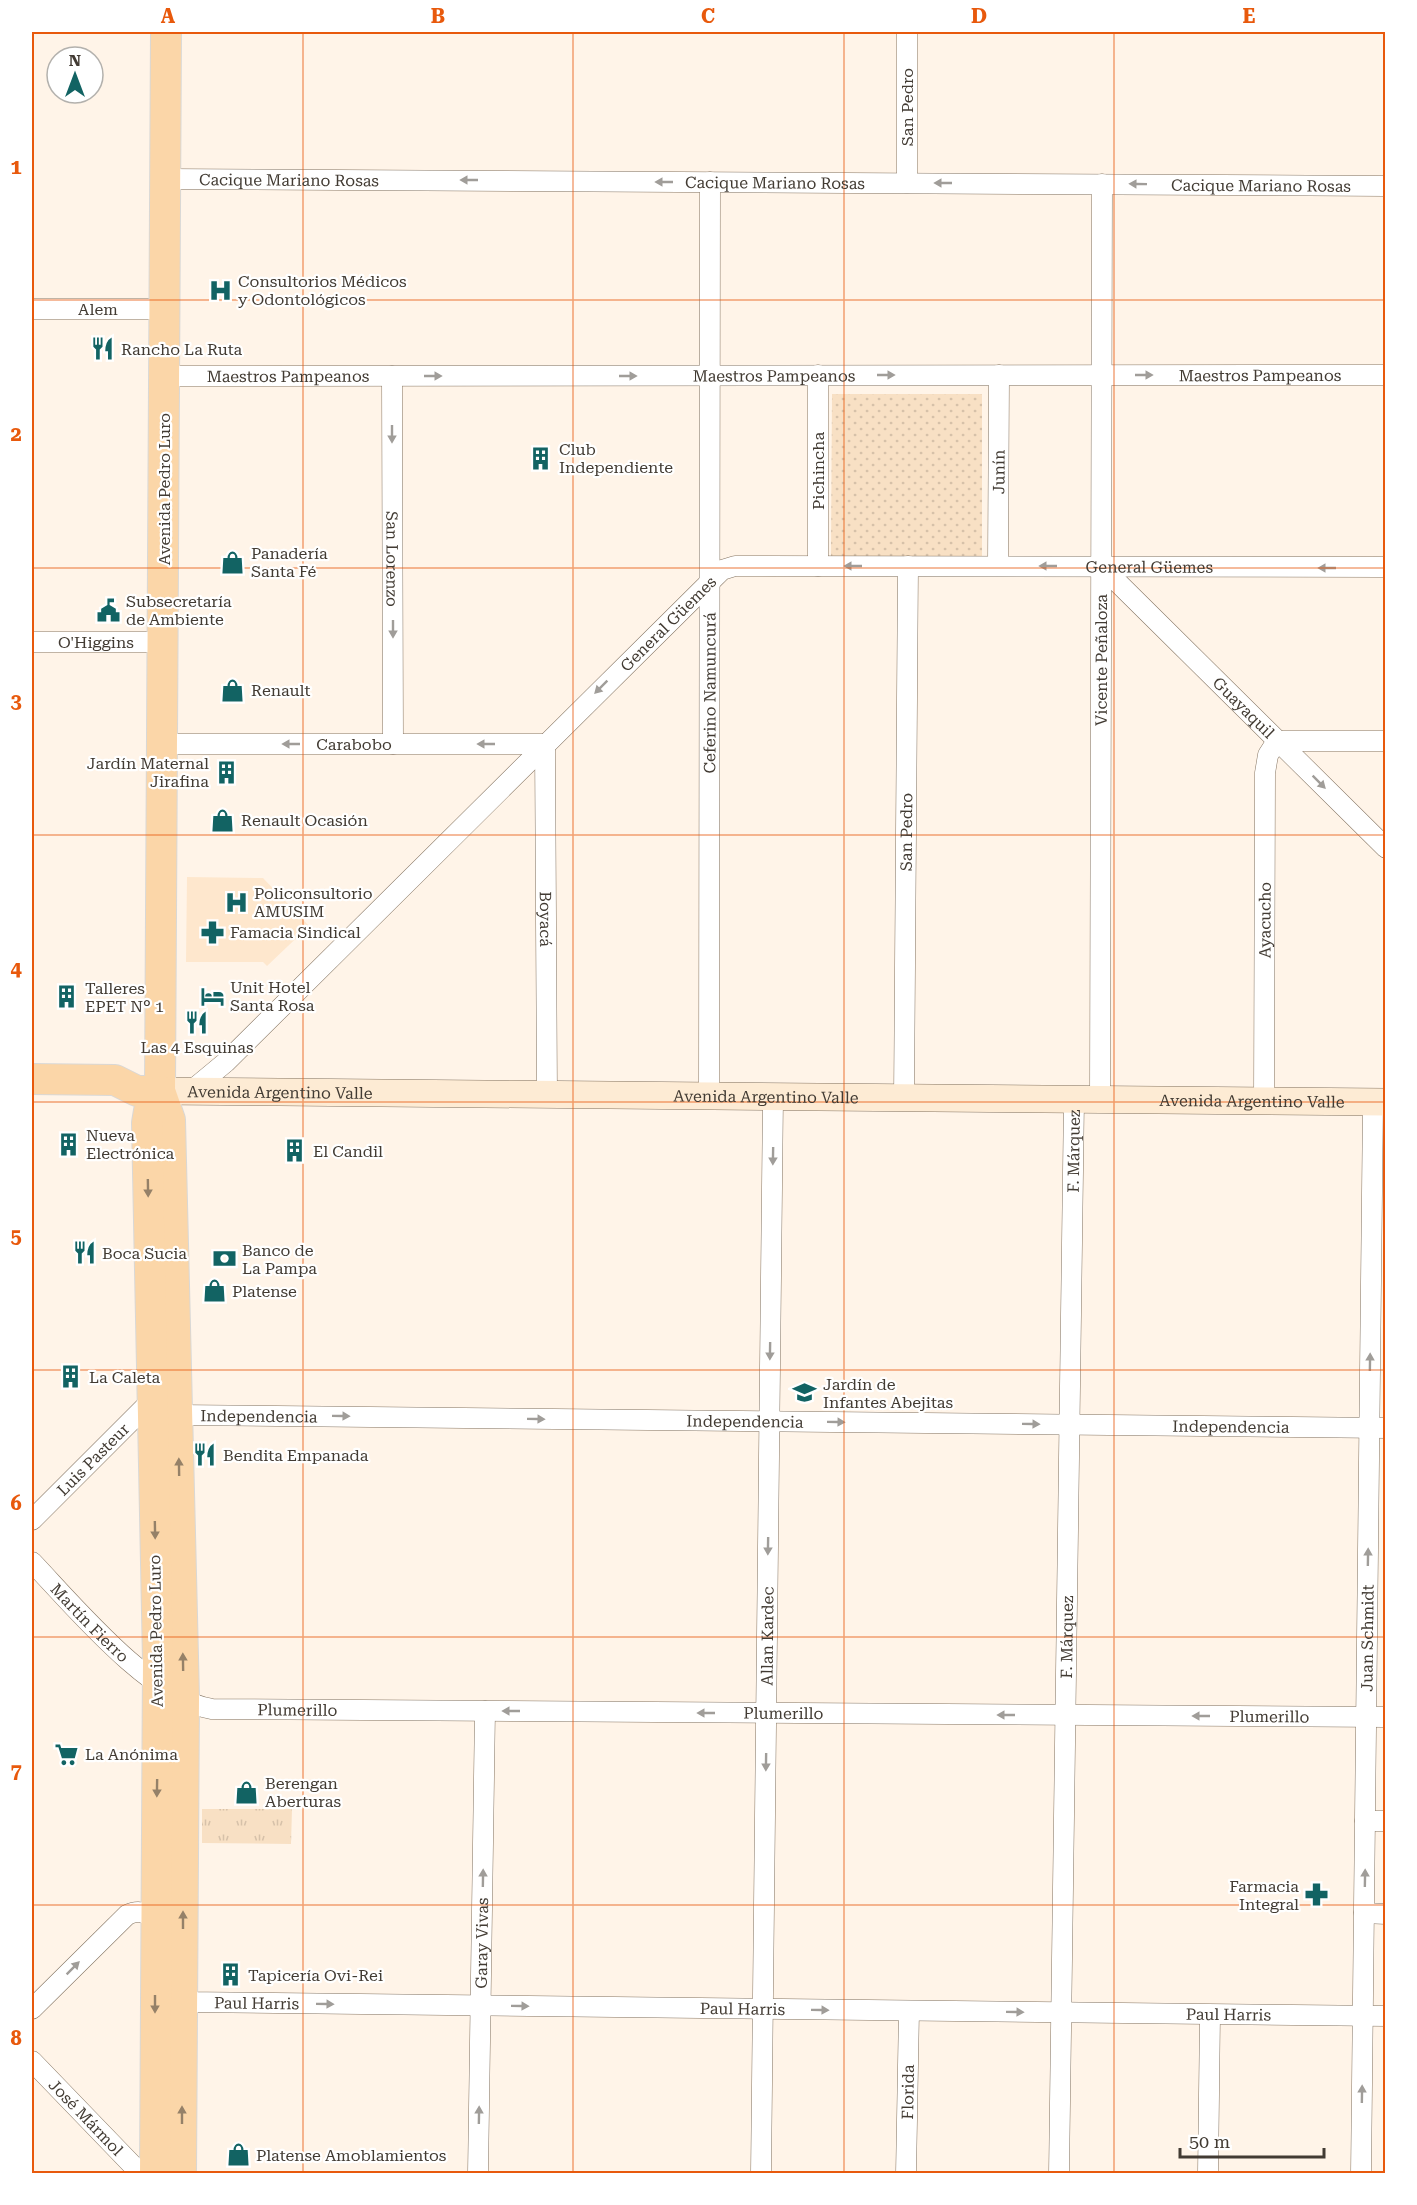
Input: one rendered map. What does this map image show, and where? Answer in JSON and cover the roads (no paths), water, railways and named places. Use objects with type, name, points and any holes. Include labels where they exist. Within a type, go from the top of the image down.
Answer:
[{"type":"main road","name":"Avenida Pedro Luro","points":[[166,32],[162,744],[147,1123],[184,1698],[181,2174]]},
{"type":"main road","points":[[32,1079],[118,1081],[149,1091]]},
{"type":"main road","name":"Avenida Argentino Valle","points":[[149,1091],[1381,1104]]},
{"type":"main road","points":[[32,1098],[115,1100],[149,1091]]},
{"type":"main road","name":"Avenida Pedro Luro","points":[[154,2174],[158,1683],[165,1407]]},
{"type":"street","name":"San Pedro","points":[[907,32],[907,183]]},
{"type":"street","name":"Cacique Mariano Rosas","points":[[165,179],[1386,186]]},
{"type":"street","name":"Ceferino Namuncurá","points":[[709,1097],[710,182]]},
{"type":"street","name":"Vicente Peñaloza","points":[[1087,1101],[1101,566],[1102,184]]},
{"type":"street","name":"Alem","points":[[32,309],[165,309]]},
{"type":"street","name":"Pichincha","points":[[818,375],[818,566]]},
{"type":"street","name":"Junín","points":[[998,566],[999,375]]},
{"type":"street","name":"Maestros Pampeanos","points":[[164,376],[1386,375]]},
{"type":"street","name":"San Lorenzo","points":[[392,376],[393,744]]},
{"type":"street","name":"General Güemes","points":[[191,1092],[226,1062],[710,579],[722,570],[735,566],[1386,567]]},
{"type":"street","name":"San Pedro","points":[[904,1099],[908,566]]},
{"type":"street","name":"Guayaquil","points":[[1101,566],[1386,848]]},
{"type":"street","name":"O'Higgins","points":[[32,642],[163,642]]},
{"type":"street","points":[[1277,741],[1386,741]]},
{"type":"street","name":"Ayacucho","points":[[1264,1103],[1265,773],[1268,754],[1277,741]]},
{"type":"street","name":"Carabobo","points":[[162,744],[545,744]]},
{"type":"street","name":"Boyacá","points":[[545,744],[547,1095]]},
{"type":"street","name":"Allan Kardec","points":[[761,2174],[773,1098]]},
{"type":"street","name":"F. Márquez","points":[[1059,2174],[1070,1424],[1087,1101]]},
{"type":"street","name":"Juan Schmidt","points":[[1361,2174],[1365,1821],[1376,1717],[1381,1104]]},
{"type":"street","name":"Independencia","points":[[165,1407],[770,1421],[1378,1428]]},
{"type":"street","name":"Luis Pasteur","points":[[32,1520],[165,1407]]},
{"type":"street","name":"Martín Fierro","points":[[32,1562],[128,1661],[158,1683],[184,1698]]},
{"type":"street","name":"Plumerillo","points":[[184,1698],[199,1706],[216,1709],[1376,1717]]},
{"type":"street","name":"Garay Vivas","points":[[478,2174],[485,1711]]},
{"type":"street","points":[[1365,1821],[1386,1821]]},
{"type":"street","points":[[32,2009],[127,1915],[136,1911],[146,1913],[156,1924],[182,2002]]},
{"type":"street","points":[[1364,1913],[1386,1914]]},
{"type":"street","name":"Paul Harris","points":[[182,2002],[1386,2016]]},
{"type":"street","name":"Florida","points":[[906,2174],[909,2011]]},
{"type":"street","points":[[1208,2174],[1210,2014]]},
{"type":"street","name":"José Mármol","points":[[32,2061],[141,2174]]},
{"type":"place","name":"Consultorios Médicos y Odontológicos","points":[[220,290]]},
{"type":"place","name":"Rancho La Ruta","points":[[103,349]]},
{"type":"place","name":"Club Independiente","points":[[541,458]]},
{"type":"place","name":"Panadería Santa Fé","points":[[233,562]]},
{"type":"place","name":"Subsecretaría de Ambiente","points":[[108,610]]},
{"type":"place","name":"Renault","points":[[233,690]]},
{"type":"place","name":"Jardín Maternal Jirafina","points":[[227,772]]},
{"type":"place","name":"Renault Ocasión","points":[[223,820]]},
{"type":"place","name":"Policonsultorio AMUSIM","points":[[236,902]]},
{"type":"place","name":"Famacia Sindical","points":[[212,932]]},
{"type":"place","name":"Unit Hotel Santa Rosa","points":[[212,996]]},
{"type":"place","name":"Talleres EPET N° 1","points":[[67,997]]},
{"type":"place","name":"Las 4 Esquinas","points":[[197,1022]]},
{"type":"place","name":"Nueva Electrónica","points":[[68,1144]]},
{"type":"place","name":"El Candil","points":[[295,1151]]},
{"type":"place","name":"Boca Sucia","points":[[84,1253]]},
{"type":"place","name":"Banco de La Pampa","points":[[224,1259]]},
{"type":"place","name":"Platense","points":[[214,1291]]},
{"type":"place","name":"La Caleta","points":[[71,1377]]},
{"type":"place","name":"Jardín de Infantes Abejitas","points":[[805,1393]]},
{"type":"place","name":"Bendita Empanada","points":[[205,1455]]},
{"type":"place","name":"La Anónima","points":[[67,1754]]},
{"type":"place","name":"Berengan Aberturas","points":[[247,1792]]},
{"type":"place","name":"Farmacia Integral","points":[[1317,1895]]},
{"type":"place","name":"Tapicería Ovi-Rei","points":[[230,1975]]},
{"type":"place","name":"Platense Amoblamientos","points":[[238,2155]]}]
